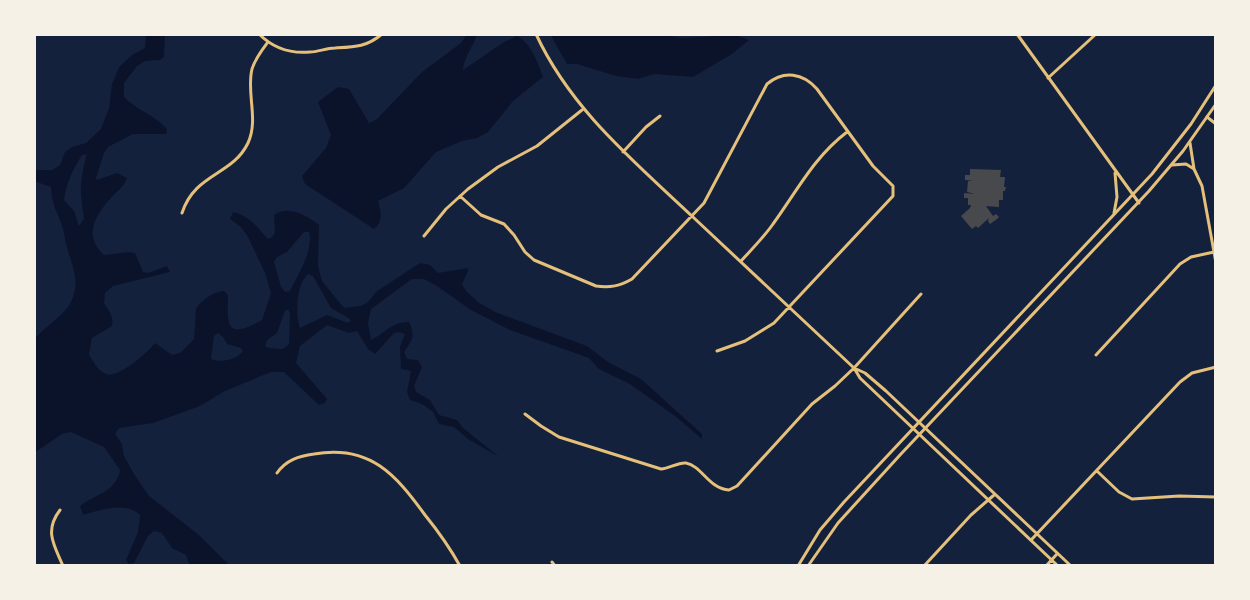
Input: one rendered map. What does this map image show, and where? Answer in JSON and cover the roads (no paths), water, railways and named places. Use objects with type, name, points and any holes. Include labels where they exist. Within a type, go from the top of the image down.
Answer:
[{"type":"street","points":[[259,34],[281,50],[298,53],[356,48],[382,34]]},
{"type":"street","points":[[536,34],[583,110],[623,152],[854,368],[860,378],[919,436],[1058,566]]},
{"type":"street","points":[[1017,34],[1139,203]]},
{"type":"street","points":[[1048,78],[1096,34]]},
{"type":"street","points":[[182,213],[194,190],[235,162],[247,146],[253,123],[252,68],[268,42]]},
{"type":"street","points":[[460,196],[475,212],[510,229],[534,260],[604,287],[618,286],[632,279],[708,196],[767,84],[776,77],[788,74],[807,80],[817,89],[873,166],[893,186],[894,193],[774,323],[756,336],[717,351]]},
{"type":"street","points":[[798,566],[831,517],[1133,195],[1170,152],[1216,85]]},
{"type":"street","points":[[808,566],[838,523],[1139,203],[1172,165],[1216,104]]},
{"type":"street","points":[[424,236],[460,196],[498,167],[537,146],[583,110]]},
{"type":"street","points":[[623,152],[660,116]]},
{"type":"street","points":[[1207,117],[1216,124]]},
{"type":"street","points":[[741,261],[772,225],[813,164],[848,132]]},
{"type":"street","points":[[1190,141],[1216,263]]},
{"type":"street","points":[[1172,165],[1184,164],[1194,169]]},
{"type":"street","points":[[1114,169],[1117,197],[1114,215]]},
{"type":"street","points":[[1096,355],[1180,264],[1191,257],[1214,252]]},
{"type":"street","points":[[525,414],[559,437],[661,469],[687,463],[724,491],[737,486],[812,404],[854,368],[921,294]]},
{"type":"street","points":[[1031,540],[1186,377],[1199,370],[1216,367]]},
{"type":"street","points":[[854,368],[865,373],[1071,566]]},
{"type":"street","points":[[277,473],[292,460],[318,453],[352,454],[373,461],[404,486],[460,566]]},
{"type":"street","points":[[1098,471],[1119,492],[1132,499],[1216,497]]},
{"type":"street","points":[[924,566],[994,495]]},
{"type":"street","points":[[60,510],[54,517],[51,531],[63,566]]},
{"type":"street","points":[[1046,566],[1057,554]]},
{"type":"water","points":[[146,34],[165,34],[164,57],[137,66],[124,83],[124,97],[163,124],[166,134],[133,134],[108,147],[97,180],[117,173],[127,178],[100,211],[93,233],[104,255],[135,253],[143,272],[167,266],[170,272],[113,286],[105,293],[104,303],[112,317],[112,326],[92,338],[89,354],[103,373],[118,373],[125,369],[155,343],[172,355],[180,353],[194,339],[196,309],[216,293],[224,291],[228,295],[228,316],[232,327],[242,329],[262,320],[271,293],[265,273],[248,237],[230,219],[233,212],[244,216],[268,239],[275,232],[274,215],[291,211],[319,225],[318,266],[322,281],[344,308],[367,303],[377,291],[420,263],[430,265],[438,273],[468,268],[462,284],[478,302],[495,312],[587,346],[608,362],[641,379],[702,434],[702,439],[630,384],[599,369],[589,358],[510,330],[471,310],[424,279],[412,279],[371,309],[368,323],[371,340],[394,325],[409,322],[412,338],[404,352],[407,359],[418,360],[422,367],[414,386],[416,392],[430,400],[439,415],[457,420],[499,457],[454,427],[439,424],[433,412],[410,400],[407,392],[411,371],[401,369],[400,347],[405,334],[394,333],[375,354],[368,349],[357,331],[349,333],[327,325],[300,346],[296,363],[327,399],[325,403],[319,405],[284,372],[271,372],[225,391],[200,406],[153,423],[119,428],[115,434],[122,444],[124,456],[149,496],[199,535],[230,566],[190,566],[186,555],[172,548],[162,533],[154,531],[148,536],[134,563],[129,564],[126,560],[138,532],[140,515],[120,508],[83,515],[80,506],[110,488],[118,477],[120,470],[104,447],[71,432],[62,434],[34,453],[34,340],[70,304],[75,282],[51,187],[34,181],[34,170],[52,170],[60,165],[65,152],[86,143],[101,129],[119,67],[145,48]],"holes":[[[87,154],[81,186],[84,219],[79,226],[74,211],[64,200],[70,177],[82,155]],[[304,232],[309,232],[304,262],[290,291],[285,292],[274,262]],[[308,274],[313,276],[331,308],[351,321],[348,323],[327,315],[300,328],[298,300]],[[288,309],[289,344],[283,349],[265,346],[267,340],[277,333],[285,311]],[[218,333],[227,344],[243,351],[228,360],[211,359],[214,336]]]},
{"type":"water","points":[[467,34],[477,34],[463,70],[517,36],[530,48],[543,77],[513,101],[488,132],[436,152],[404,188],[378,201],[381,213],[374,229],[305,184],[302,176],[326,148],[331,135],[318,102],[338,87],[349,89],[369,123],[377,119],[422,72],[461,43]]},
{"type":"water","points":[[550,34],[660,34],[682,38],[735,35],[749,40],[693,77],[654,74],[638,79],[567,64]]}]
